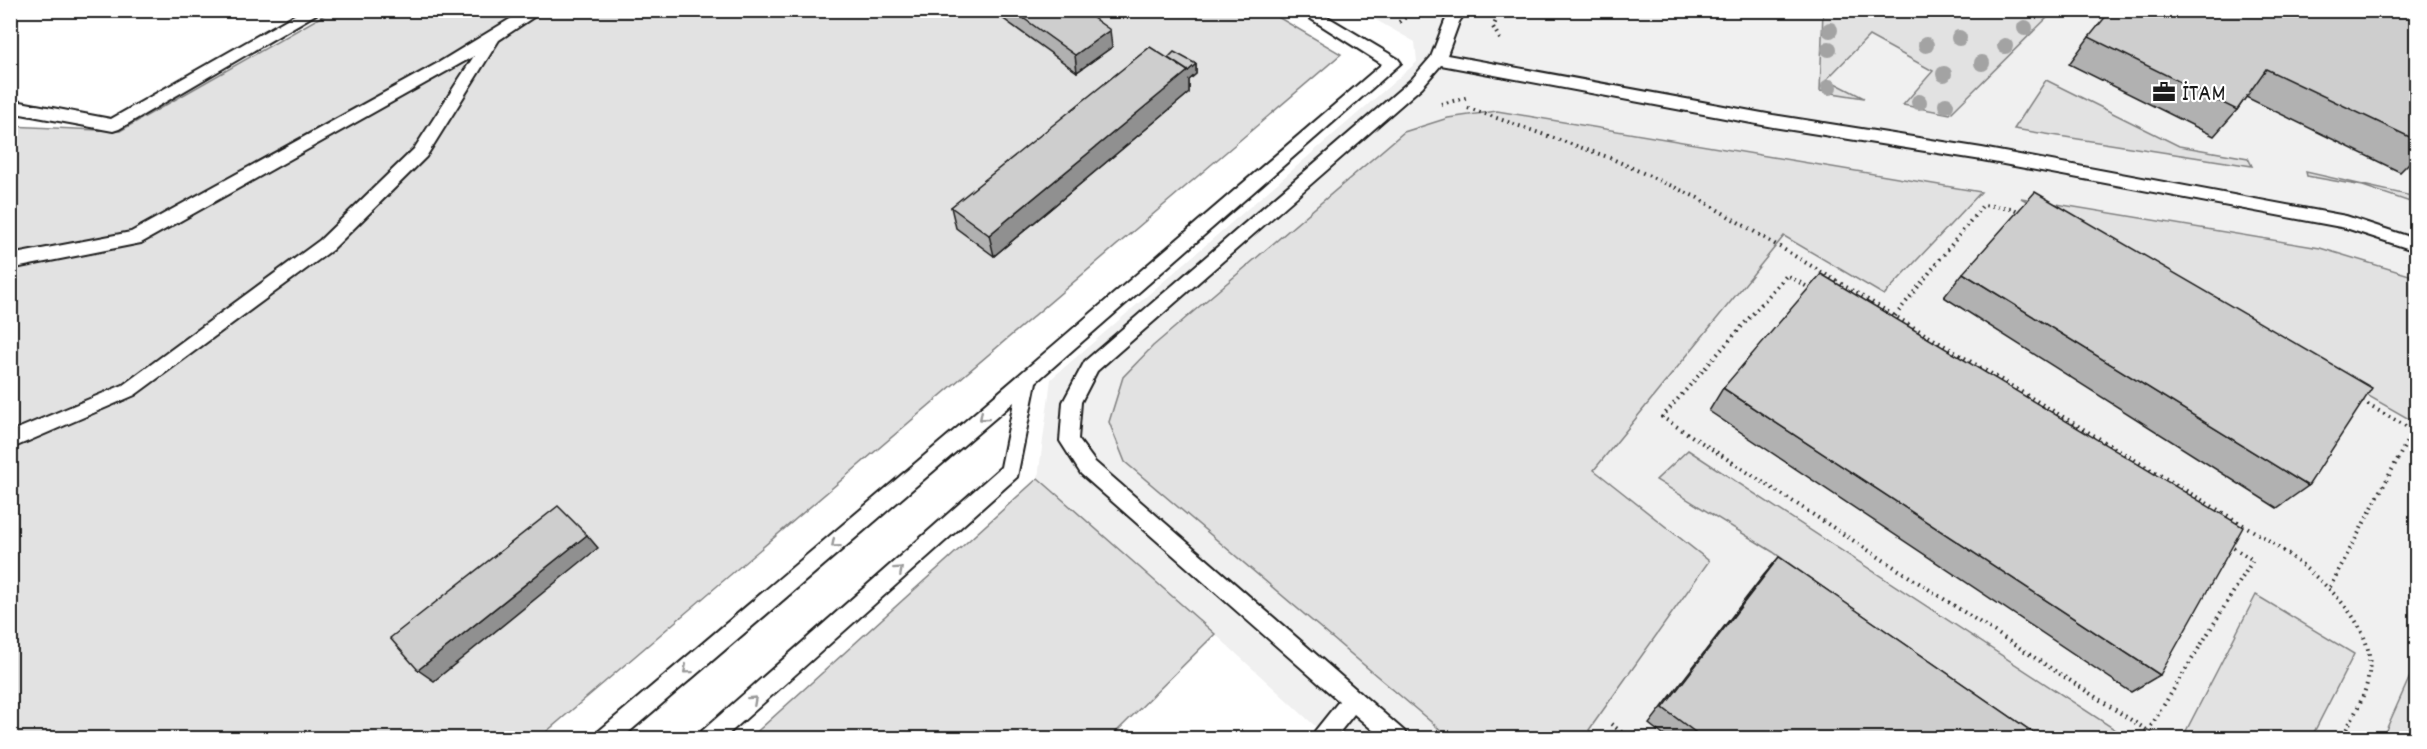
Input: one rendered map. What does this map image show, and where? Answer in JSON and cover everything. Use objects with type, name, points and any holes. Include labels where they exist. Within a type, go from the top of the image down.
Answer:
[{"type":"lane","points":[[10,262],[135,238],[537,10]]},
{"type":"lane","points":[[606,738],[1028,379],[1392,63],[1304,10]]},
{"type":"lane","points":[[1397,738],[1088,468],[1069,441],[1072,402],[1091,366],[1417,83],[1438,59],[1452,21],[1460,10]]},
{"type":"lane","points":[[10,106],[113,125],[304,13]]},
{"type":"lane","points":[[10,441],[129,390],[326,245],[420,153],[493,37]]},
{"type":"lane","points":[[1438,59],[1773,121],[1982,154],[2346,222],[2416,245]]},
{"type":"lane","points":[[709,738],[1010,471],[1028,379]]},
{"type":"lane","points":[[1322,738],[1353,700]]},
{"type":"path","points":[[1399,22],[1416,10]]},
{"type":"path","points":[[1468,108],[1608,157],[1698,198],[2270,541],[2330,587],[2367,640],[2369,676],[2342,738]]},
{"type":"path","points":[[1894,316],[1983,206],[2012,208],[2032,219]]},
{"type":"path","points":[[1817,293],[1787,275],[1662,417],[2159,738]]},
{"type":"path","points":[[2330,587],[2413,430],[2351,396]]},
{"type":"path","points":[[2148,731],[2253,560],[2223,542]]},
{"type":"path","points":[[1611,724],[1629,738]]},
{"type":"shaded area","points":[[1266,10],[1341,54],[539,738],[11,738],[10,126],[120,131],[331,11]]},
{"type":"shaded area","points":[[1823,10],[2054,11],[1950,114],[1903,105],[1933,71],[1869,36],[1827,79],[1864,98],[1820,91]]},
{"type":"shaded area","points":[[1360,11],[2416,11],[2416,738],[1328,738],[1215,634],[1038,478],[1051,379],[1417,62],[1415,42]]},
{"type":"shaded area","points":[[2046,80],[2179,146],[2248,158],[2252,166],[2014,129]]},
{"type":"shaded area","points":[[1497,111],[1981,192],[1884,295],[1784,236],[1594,470],[1709,561],[1589,730],[1598,738],[1450,738],[1125,462],[1109,422],[1123,377],[1153,346],[1404,132],[1448,118]]},
{"type":"shaded area","points":[[2306,172],[2416,197],[2416,204],[2363,186],[2307,176]]},
{"type":"shaded area","points":[[2021,198],[2320,248],[2416,277],[2416,423]]},
{"type":"shaded area","points":[[1688,450],[2128,738],[2034,738],[1773,552],[1656,480]]},
{"type":"shaded area","points":[[1038,478],[1215,634],[1110,738],[750,738]]},
{"type":"shaded area","points":[[2256,595],[2354,654],[2311,738],[2196,738],[2186,731]]},
{"type":"shaded area","points":[[2416,663],[2416,738],[2382,738],[2386,730]]},
{"type":"building","points":[[1012,10],[1082,10],[1110,30],[1075,55]]},
{"type":"building","points":[[2111,10],[2416,10],[2416,140],[2266,69],[2237,110],[2089,37]]},
{"type":"building","points":[[1150,47],[1188,71],[989,235],[951,207]]},
{"type":"building","points":[[1174,52],[1196,64],[1188,71],[1168,58]]},
{"type":"building","points":[[2035,192],[2372,388],[2308,486],[1963,273]]},
{"type":"building","points":[[1821,274],[2243,527],[2160,675],[1723,388]]},
{"type":"building","points":[[558,506],[587,535],[418,670],[390,638]]},
{"type":"building","points":[[1779,557],[2041,738],[1703,738],[1663,708]]},
{"type":"place","name":"İTAM","points":[[2164,92]]}]
